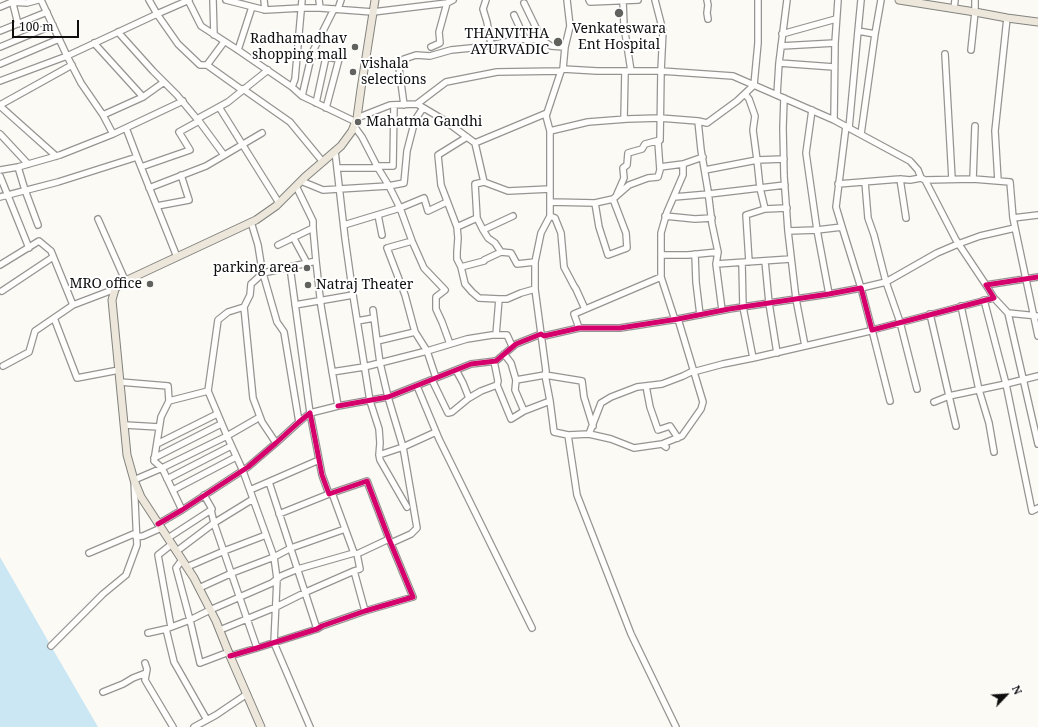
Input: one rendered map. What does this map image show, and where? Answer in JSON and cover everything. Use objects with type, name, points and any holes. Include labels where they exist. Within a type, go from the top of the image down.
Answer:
[{"type":"main road","points":[[261,727],[220,630],[199,588],[177,551],[141,497],[134,480],[127,455],[112,300],[115,289],[125,280],[251,222],[276,206],[298,183],[341,146],[352,131],[356,122],[375,0]]},
{"type":"main road","points":[[899,0],[1038,22]]},
{"type":"street","points":[[0,7],[12,1],[27,3],[38,0]]},
{"type":"street","points":[[41,0],[81,82],[114,134]]},
{"type":"street","points":[[149,0],[178,44],[200,65],[207,65],[290,122],[322,162]]},
{"type":"street","points":[[0,81],[67,56],[189,0],[201,26],[268,70],[302,96],[356,122],[362,138],[400,208],[424,268],[446,290],[436,297],[436,309],[450,344]]},
{"type":"street","points":[[213,0],[214,35]]},
{"type":"street","points":[[226,0],[248,4],[265,10],[320,8],[374,12],[447,3],[453,0]]},
{"type":"street","points":[[264,0],[265,10]]},
{"type":"street","points":[[292,87],[295,79],[302,0]]},
{"type":"street","points":[[319,0],[320,8]]},
{"type":"street","points":[[302,96],[312,55],[341,0]]},
{"type":"street","points":[[486,0],[483,9],[491,44]]},
{"type":"street","points":[[569,0],[570,26],[562,70],[546,116],[550,130],[550,216],[541,233],[535,262],[535,289],[546,371],[545,376],[554,432],[568,435],[590,434],[611,439],[634,448],[664,446],[682,436],[701,409],[703,402],[677,319],[661,276],[661,233],[666,212],[683,175],[683,164]]},
{"type":"street","points":[[589,0],[590,2],[638,0]]},
{"type":"street","points":[[550,202],[595,203],[615,198],[629,185],[648,178],[658,177],[660,170],[658,142],[660,140],[663,30],[655,0]]},
{"type":"street","points":[[707,0],[708,19]]},
{"type":"street","points":[[550,130],[588,122],[624,119],[660,118],[707,123],[732,105],[754,85],[758,42],[758,0]]},
{"type":"street","points":[[777,95],[782,34],[787,0]]},
{"type":"street","points":[[834,120],[834,67],[838,0]]},
{"type":"street","points":[[861,0],[847,127],[836,207],[861,288],[890,401]]},
{"type":"street","points":[[861,134],[881,0]]},
{"type":"street","points":[[954,9],[955,0]]},
{"type":"street","points":[[971,50],[975,0]]},
{"type":"street","points":[[12,1],[18,24]]},
{"type":"street","points":[[623,1],[628,71],[624,119]]},
{"type":"street","points":[[431,47],[440,43],[439,32],[447,3]]},
{"type":"street","points":[[524,3],[542,40],[550,46],[565,47]]},
{"type":"street","points":[[238,50],[248,4]]},
{"type":"street","points":[[0,30],[47,12]]},
{"type":"street","points":[[514,15],[525,39]]},
{"type":"street","points":[[998,181],[995,131],[1007,18]]},
{"type":"street","points":[[782,34],[836,19]]},
{"type":"street","points":[[0,47],[53,25]]},
{"type":"street","points":[[858,31],[875,34]]},
{"type":"street","points":[[118,32],[183,101],[224,155]]},
{"type":"street","points":[[0,64],[59,39]]},
{"type":"street","points":[[404,105],[399,68],[404,59],[416,55],[430,56],[451,50],[480,47],[521,39],[542,40]]},
{"type":"street","points":[[207,65],[224,42]]},
{"type":"street","points":[[94,43],[143,97]]},
{"type":"street","points":[[781,46],[835,43]]},
{"type":"street","points":[[945,54],[952,179]]},
{"type":"street","points":[[312,55],[339,59],[326,108]]},
{"type":"street","points":[[316,103],[326,57]]},
{"type":"street","points":[[779,63],[834,67]]},
{"type":"street","points":[[56,156],[0,105],[72,65]]},
{"type":"street","points":[[141,168],[190,150],[179,132],[228,102],[268,70]]},
{"type":"street","points":[[356,122],[390,105],[417,104],[446,82],[497,72],[562,70],[661,71],[733,76],[834,120],[910,161],[918,170],[958,244],[994,298],[1008,313],[1038,444]]},
{"type":"street","points":[[103,115],[143,97],[164,82]]},
{"type":"street","points":[[745,94],[749,99],[755,116],[753,130],[760,188],[765,210]]},
{"type":"street","points":[[784,98],[783,128],[788,231],[796,298],[805,346]]},
{"type":"street","points":[[0,170],[18,167],[56,156],[114,134],[183,101]]},
{"type":"street","points":[[417,104],[444,120],[475,143],[484,182]]},
{"type":"street","points":[[338,168],[393,166],[394,105]]},
{"type":"street","points":[[219,107],[279,203]]},
{"type":"street","points":[[298,183],[323,190],[388,186],[404,183],[407,151],[415,120],[422,108]]},
{"type":"street","points":[[812,110],[806,153],[817,230],[829,294]]},
{"type":"street","points":[[475,143],[547,113]]},
{"type":"street","points":[[698,121],[718,252],[716,264],[722,310]]},
{"type":"street","points":[[972,179],[975,126]]},
{"type":"street","points":[[126,128],[177,257]]},
{"type":"street","points":[[149,188],[206,166],[262,133]]},
{"type":"street","points":[[0,134],[28,164]]},
{"type":"street","points":[[467,137],[438,155],[441,185],[457,227],[458,238],[456,252],[465,284],[479,298],[507,299],[535,289]]},
{"type":"street","points":[[595,203],[599,227],[608,256],[627,248],[626,233],[615,198],[624,178],[623,168],[627,165],[628,154],[642,149],[645,144],[660,140]]},
{"type":"street","points":[[335,151],[353,295],[364,367],[370,400],[379,429],[380,460],[407,507]]},
{"type":"street","points":[[0,196],[58,182],[137,157]]},
{"type":"street","points":[[660,167],[683,164],[703,157]]},
{"type":"street","points":[[705,170],[757,160],[784,159]]},
{"type":"street","points":[[18,167],[38,226]]},
{"type":"street","points":[[156,206],[189,200],[181,175]]},
{"type":"street","points":[[0,176],[29,248]]},
{"type":"street","points":[[838,184],[900,179],[972,179],[1010,182],[1013,218],[1026,279],[1036,316],[1038,336]]},
{"type":"street","points":[[900,179],[906,218]]},
{"type":"street","points":[[501,252],[495,243],[488,238],[477,218],[475,184],[484,182],[508,191],[550,189]]},
{"type":"street","points":[[865,182],[868,218],[886,282],[900,322],[917,389]]},
{"type":"street","points":[[298,183],[313,221],[321,300],[338,406]]},
{"type":"street","points":[[674,197],[785,185]]},
{"type":"street","points":[[344,225],[378,216],[424,198],[428,211],[447,202]]},
{"type":"street","points":[[753,358],[743,307],[746,263],[746,215],[765,210],[787,208]]},
{"type":"street","points":[[1013,218],[1038,215]]},
{"type":"street","points":[[378,216],[382,235]]},
{"type":"street","points":[[483,230],[513,216]]},
{"type":"street","points":[[550,216],[555,218],[561,234],[564,267],[576,288],[585,309]]},
{"type":"street","points":[[666,216],[695,219],[712,218]]},
{"type":"street","points":[[457,227],[477,218]]},
{"type":"street","points":[[98,219],[125,280]]},
{"type":"street","points":[[251,222],[258,245],[263,273],[277,322],[284,332],[299,422]]},
{"type":"street","points":[[788,231],[842,227]]},
{"type":"street","points":[[278,244],[313,228]]},
{"type":"street","points":[[89,553],[136,535],[143,536],[160,526],[204,495],[243,471],[310,413],[338,406],[388,397],[471,364],[496,361],[512,346],[541,334],[544,336],[579,328],[620,328],[722,310],[829,294],[886,282],[937,253],[958,244],[980,236],[1015,228]]},
{"type":"street","points":[[293,237],[307,263]]},
{"type":"street","points":[[412,241],[387,248],[405,295],[415,332],[427,351],[434,379],[448,413],[452,412],[469,398],[481,391],[497,385]]},
{"type":"street","points":[[0,265],[40,242],[51,251],[72,305]]},
{"type":"street","points":[[461,267],[484,261],[501,252],[511,253],[518,264],[535,262]]},
{"type":"street","points":[[661,255],[718,252]]},
{"type":"street","points":[[695,254],[696,282],[700,315]]},
{"type":"street","points":[[2,290],[53,256]]},
{"type":"street","points":[[716,264],[792,259]]},
{"type":"street","points":[[276,443],[262,422],[253,398],[244,307],[250,295],[251,284],[263,273],[316,261]]},
{"type":"street","points":[[765,261],[769,303],[777,353]]},
{"type":"street","points":[[220,630],[276,607],[306,592],[360,569],[331,494],[322,475],[310,413],[290,267]]},
{"type":"street","points":[[579,328],[574,314],[661,276]]},
{"type":"street","points":[[986,285],[1038,277]]},
{"type":"street","points":[[3,366],[29,352],[34,331],[72,305],[115,289]]},
{"type":"street","points":[[295,305],[353,295]]},
{"type":"street","points":[[590,434],[602,403],[611,396],[637,387],[662,384],[693,371],[870,331],[994,298]]},
{"type":"street","points":[[496,335],[499,299]]},
{"type":"street","points":[[984,300],[1006,384],[1032,511],[1038,508]]},
{"type":"street","points":[[961,306],[979,390],[989,423],[994,452]]},
{"type":"street","points":[[244,307],[228,312],[218,320],[208,391],[226,436],[243,471],[274,557],[277,579],[274,643],[310,727]]},
{"type":"street","points":[[148,633],[190,620],[272,583],[281,576],[298,569],[355,554],[411,534],[418,528],[403,447],[388,397],[380,363],[373,310]]},
{"type":"street","points":[[1008,313],[1036,316]]},
{"type":"street","points":[[930,314],[956,426]]},
{"type":"street","points":[[54,318],[77,378],[119,370]]},
{"type":"street","points":[[357,322],[374,318]]},
{"type":"street","points":[[377,341],[415,332]]},
{"type":"street","points":[[332,372],[364,367],[467,339],[507,335],[512,346]]},
{"type":"street","points":[[504,354],[511,364],[516,380],[515,390],[524,411]]},
{"type":"street","points":[[494,361],[498,381],[497,385],[511,420],[524,411],[550,401]]},
{"type":"street","points":[[456,370],[469,398]]},
{"type":"street","points":[[516,380],[545,376],[582,381],[584,397],[593,426]]},
{"type":"street","points":[[934,402],[949,396],[1038,376]]},
{"type":"street","points":[[120,382],[168,386],[169,401],[161,417],[154,461],[162,468],[182,510]]},
{"type":"street","points":[[417,386],[436,432],[532,628]]},
{"type":"street","points":[[646,386],[650,408],[658,430],[670,426],[678,438]]},
{"type":"street","points":[[169,401],[208,391]]},
{"type":"street","points":[[157,444],[217,414]]},
{"type":"street","points":[[51,646],[103,594],[126,575],[137,545],[134,480],[162,468],[226,436],[260,417]]},
{"type":"street","points":[[154,458],[222,424]]},
{"type":"street","points":[[124,425],[160,427]]},
{"type":"street","points":[[379,455],[403,447],[436,432]]},
{"type":"street","points":[[568,435],[577,495],[631,634],[676,727]]},
{"type":"street","points":[[167,479],[231,446]]},
{"type":"street","points":[[173,490],[236,457]]},
{"type":"street","points":[[250,490],[319,460]]},
{"type":"street","points":[[182,560],[176,568],[200,664],[230,654],[274,643],[366,611],[413,597],[367,481],[279,514]]},
{"type":"street","points":[[269,482],[317,629]]},
{"type":"street","points":[[204,495],[212,509],[214,523],[257,648]]},
{"type":"street","points":[[177,551],[214,523],[253,499]]},
{"type":"street","points":[[207,720],[174,662],[158,555],[170,541],[211,510]]},
{"type":"street","points":[[199,588],[232,573],[274,557],[291,548],[345,529]]},
{"type":"street","points":[[187,567],[266,534]]},
{"type":"street","points":[[354,571],[366,611]]},
{"type":"street","points":[[145,663],[147,669],[145,680],[173,727]]},
{"type":"street","points":[[103,692],[146,673]]},
{"type":"street","points":[[194,727],[247,694]]},
{"type":"water","points":[[0,557],[51,646],[98,727],[0,727]]},
{"type":"cycle path","points":[[338,406],[388,397],[471,364],[496,361],[516,344],[541,334],[544,336],[579,328],[620,328],[861,288],[872,330],[994,298],[986,285],[1038,277]]},
{"type":"cycle path","points":[[158,524],[248,467],[310,413],[322,475],[329,494],[367,481],[413,597],[365,611],[317,629],[230,656]]},
{"type":"place","name":"Venkateswara Ent Hospital","points":[[619,13]]},
{"type":"place","name":"THANVITHA AYURVADIC","points":[[558,42]]},
{"type":"place","name":"Radhamadhav shopping mall","points":[[355,47]]},
{"type":"place","name":"vishala selections","points":[[353,72]]},
{"type":"place","name":"Mahatma Gandhi","points":[[358,122]]},
{"type":"place","name":"parking area","points":[[307,268]]},
{"type":"place","name":"MRO office","points":[[150,284]]},
{"type":"place","name":"Natraj Theater","points":[[308,285]]}]
